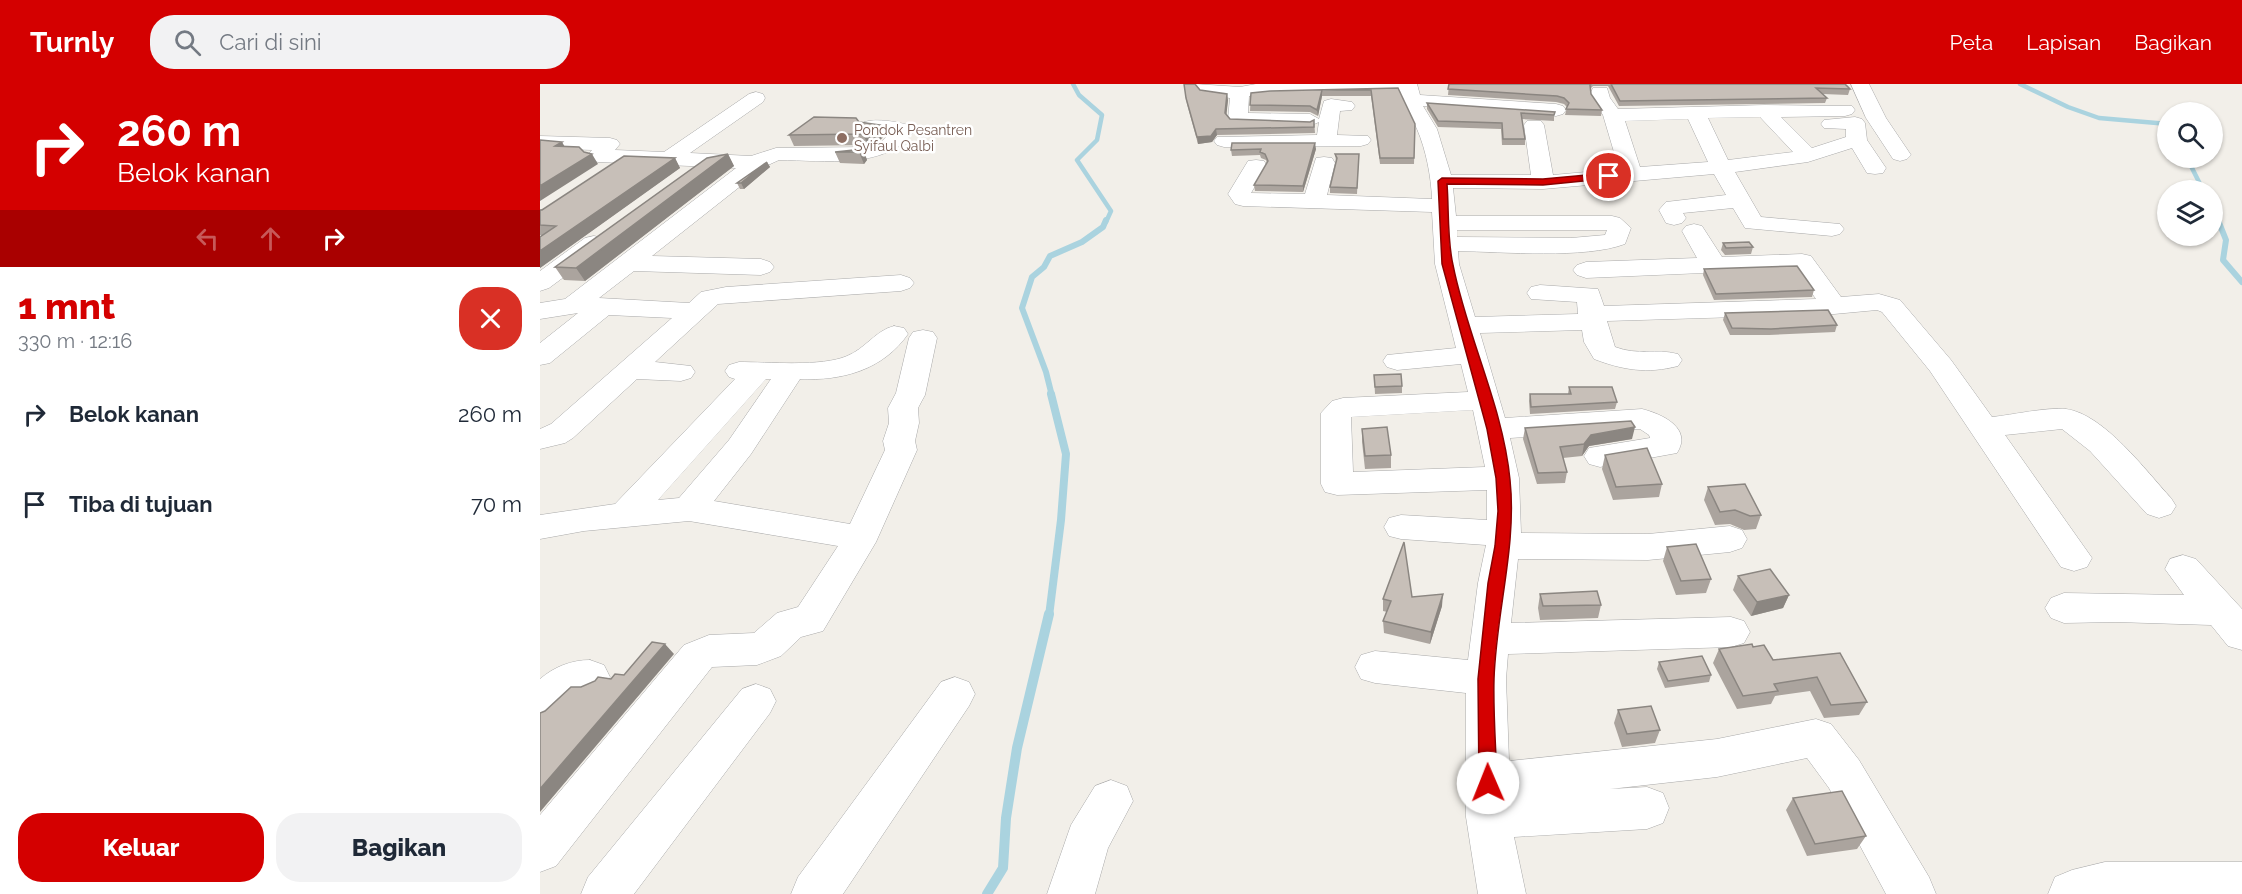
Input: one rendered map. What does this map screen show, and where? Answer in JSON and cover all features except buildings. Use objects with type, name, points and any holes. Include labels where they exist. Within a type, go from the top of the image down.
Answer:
[{"type":"street","points":[[1204,84],[1208,90],[1240,93],[1284,87],[1407,95],[1556,110]]},
{"type":"street","points":[[1860,84],[1876,118],[1900,154]]},
{"type":"street","points":[[1407,95],[1461,88],[1500,95],[1509,94],[1520,88]]},
{"type":"street","points":[[1600,92],[1601,99],[1613,115],[1631,174]]},
{"type":"street","points":[[1240,93],[1238,119],[1310,120]]},
{"type":"street","points":[[1407,95],[1427,129],[1444,214],[1452,286],[1488,414],[1503,478],[1505,511],[1503,540],[1489,639],[1486,679],[1488,800],[1502,894]]},
{"type":"street","points":[[540,155],[549,142],[610,144],[598,156],[667,160],[756,98]]},
{"type":"street","points":[[1326,141],[1331,105],[1366,106]]},
{"type":"street","points":[[1613,115],[1765,111],[1838,117],[1855,123],[1857,140],[1875,168]]},
{"type":"street","points":[[1765,111],[1808,156]]},
{"type":"street","points":[[1696,114],[1721,167],[1753,224],[1832,229]]},
{"type":"street","points":[[1534,125],[1543,182]]},
{"type":"street","points":[[550,300],[629,263],[776,154],[871,153],[887,147],[905,130],[871,126]]},
{"type":"street","points":[[1224,141],[1361,140]]},
{"type":"street","points":[[1444,214],[1543,182],[1767,163],[1808,156],[1857,140]]},
{"type":"street","points":[[670,158],[756,171]]},
{"type":"street","points":[[599,175],[619,162]]},
{"type":"street","points":[[1315,200],[1324,163]]},
{"type":"street","points":[[675,185],[704,164]]},
{"type":"street","points":[[1256,166],[1239,194],[1243,199],[1315,200],[1444,214],[1612,223],[1618,228],[1617,239],[1610,242],[1571,244],[1444,214]]},
{"type":"street","points":[[1715,266],[1701,245],[1670,210],[1674,207],[1740,201]]},
{"type":"street","points":[[550,300],[608,234]]},
{"type":"street","points":[[1540,293],[1587,290],[1715,266],[1802,261],[1834,306]]},
{"type":"street","points":[[629,263],[761,267]]},
{"type":"street","points":[[540,439],[555,436],[562,431],[710,298],[901,283]]},
{"type":"street","points":[[1587,290],[1599,342],[1604,353],[1628,362],[1668,360]]},
{"type":"street","points":[[1397,361],[1467,340],[1587,290],[1834,306],[1879,302],[1891,306],[1941,366],[2074,558]]},
{"type":"street","points":[[550,300],[603,306],[695,310]]},
{"type":"street","points":[[540,357],[603,306]]},
{"type":"street","points":[[540,850],[698,656],[709,651],[756,649],[767,645],[790,624],[810,620],[859,542],[901,450],[898,441],[904,423],[901,416],[905,400],[910,395],[908,336],[846,367],[823,372],[749,371],[626,515]]},
{"type":"street","points":[[630,370],[681,372]]},
{"type":"street","points":[[689,509],[740,447],[792,370]]},
{"type":"street","points":[[1503,478],[1337,484],[1336,413],[1343,408],[1642,419],[1653,421],[1662,428],[1667,438],[1666,446],[1600,456]]},
{"type":"street","points":[[1982,428],[2065,419],[2073,421],[2094,436],[2159,506]]},
{"type":"street","points":[[540,527],[584,519],[689,509],[846,535]]},
{"type":"street","points":[[1401,527],[1503,540],[1648,547],[1730,539]]},
{"type":"street","points":[[2183,569],[2231,623]]},
{"type":"street","points":[[2064,608],[2116,607],[2231,623]]},
{"type":"street","points":[[1489,639],[1731,632]]},
{"type":"street","points":[[1375,667],[1486,679]]},
{"type":"street","points":[[540,707],[564,681],[579,676],[590,677]]},
{"type":"street","points":[[814,894],[955,694]]},
{"type":"street","points":[[605,894],[756,701]]},
{"type":"street","points":[[1488,800],[1717,758],[1816,737],[1844,774],[1912,894]]},
{"type":"street","points":[[1488,800],[1647,808]]},
{"type":"street","points":[[1071,894],[1087,840],[1111,801]]},
{"type":"street","points":[[2072,894],[2105,886],[2242,885]]},
{"type":"waterway","points":[[1073,84],[1079,95],[1102,115],[1097,140],[1077,160],[1111,211],[1106,222]]},
{"type":"waterway","points":[[2020,84],[2068,107],[2099,118],[2157,123]]},
{"type":"waterway","points":[[2192,168],[2198,180]]},
{"type":"waterway","points":[[1052,396],[1046,372],[1022,308],[1032,277],[1044,267],[1050,256],[1082,242],[1103,227],[1106,220]]},
{"type":"waterway","points":[[2223,233],[2226,240],[2223,260],[2242,282]]},
{"type":"waterway","points":[[1049,616],[1061,520],[1066,454],[1051,394]]},
{"type":"waterway","points":[[987,894],[1003,868],[1006,818],[1017,748],[1049,614]]},
{"type":"place","name":"Pondok Pesantren Syifaul Qalbi","points":[[842,138]]},
{"type":"route","points":[[1488,783],[1486,679],[1496,583],[1503,546],[1505,511],[1503,478],[1493,429],[1447,264],[1442,181],[1543,182],[1609,176]]}]
